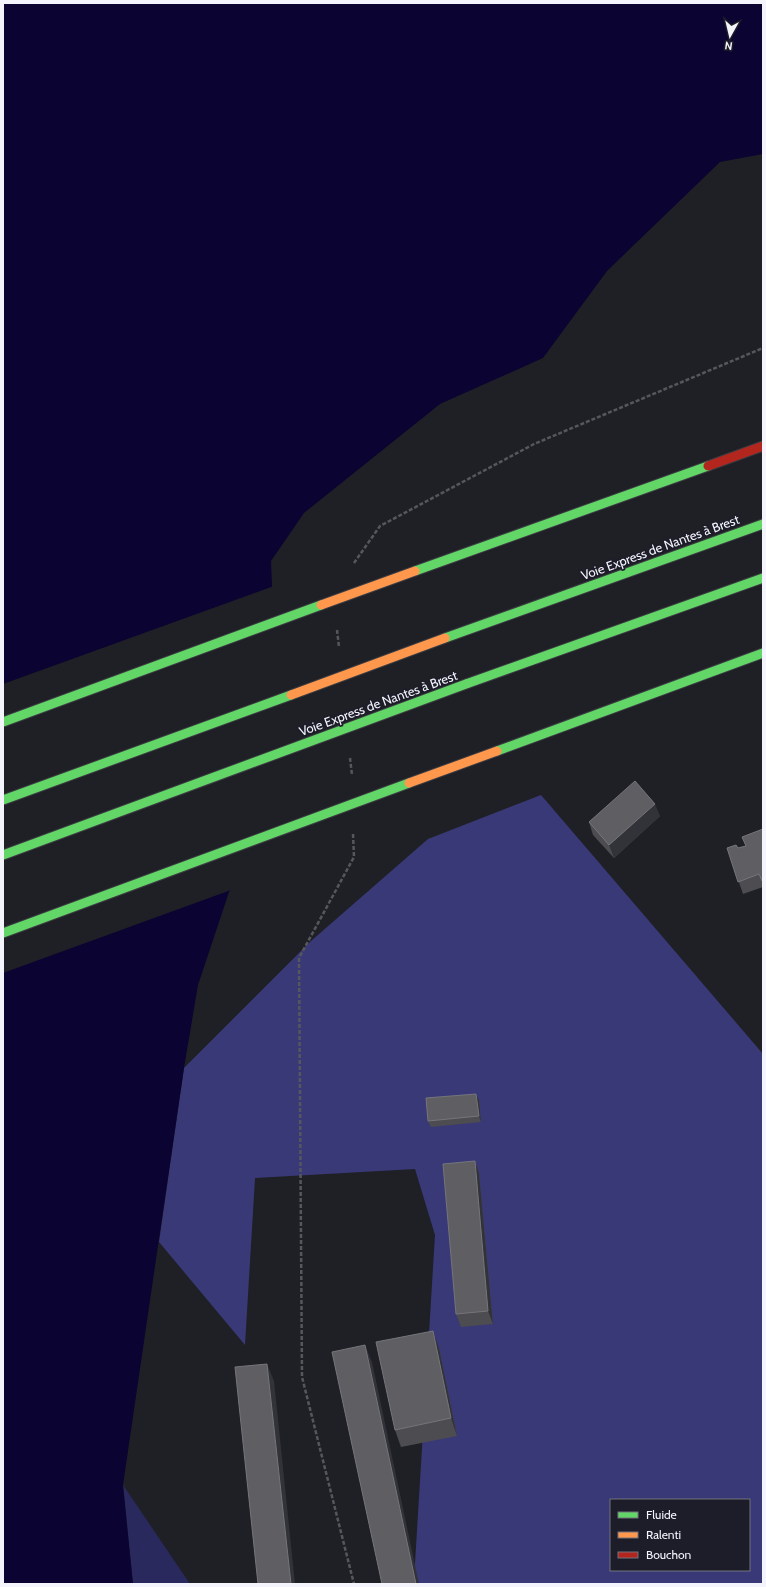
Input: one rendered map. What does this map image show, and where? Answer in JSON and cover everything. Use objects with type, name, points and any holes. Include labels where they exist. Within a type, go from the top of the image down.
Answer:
[{"type":"highway","points":[[3,722],[415,571],[763,446]]},
{"type":"highway","name":"Voie Express de Nantes à Brest","points":[[3,800],[445,638],[763,524]]},
{"type":"highway","name":"Voie Express de Nantes à Brest","points":[[3,855],[466,684],[763,578]]},
{"type":"highway","points":[[3,933],[763,653]]},
{"type":"path","points":[[353,565],[380,526],[534,444],[763,348]]},
{"type":"path","points":[[338,623],[340,653]]},
{"type":"path","points":[[350,755],[352,779]]},
{"type":"path","points":[[353,826],[354,858],[299,958],[302,1377],[354,1584]]},
{"type":"shaded area","points":[[3,3],[763,3],[763,154],[720,162],[607,271],[543,358],[440,404],[304,513],[271,561],[275,663],[230,889],[198,985],[184,1068],[123,1485],[133,1584],[3,1584]]},
{"type":"shaded area","points":[[541,795],[763,1054],[763,1584],[417,1584],[414,1580],[435,1235],[415,1169],[255,1178],[245,1345],[159,1242],[184,1068],[311,941],[428,839]]},
{"type":"shaded area","points":[[123,1485],[190,1584],[133,1584]]},
{"type":"pier","points":[[274,586],[277,663],[289,785],[231,890],[3,973],[3,684]]},
{"type":"building","points":[[635,781],[655,804],[609,845],[589,822]]},
{"type":"building","points":[[763,829],[763,883],[759,874],[738,882],[727,848],[736,845],[738,848],[746,846],[742,837]]},
{"type":"building","points":[[476,1094],[479,1116],[428,1121],[426,1098]]},
{"type":"building","points":[[475,1161],[488,1311],[456,1314],[443,1164]]},
{"type":"building","points":[[433,1331],[451,1418],[395,1430],[376,1342]]},
{"type":"building","points":[[365,1345],[416,1584],[382,1584],[332,1352]]},
{"type":"building","points":[[267,1364],[291,1584],[258,1584],[235,1367]]},
{"type":"traffic: fast","points":[[415,571],[708,466]]},
{"type":"traffic: fast","points":[[445,638],[763,524]]},
{"type":"traffic: fast","points":[[466,684],[763,578]]},
{"type":"traffic: fast","points":[[3,722],[321,605]]},
{"type":"traffic: fast","points":[[497,751],[763,653]]},
{"type":"traffic: fast","points":[[3,855],[466,684]]},
{"type":"traffic: fast","points":[[3,800],[291,695]]},
{"type":"traffic: fast","points":[[3,933],[409,783]]},
{"type":"traffic: jam","points":[[708,466],[763,446]]},
{"type":"traffic: slow","points":[[321,605],[415,571]]},
{"type":"traffic: slow","points":[[291,695],[445,638]]},
{"type":"traffic: slow","points":[[409,783],[497,751]]}]
